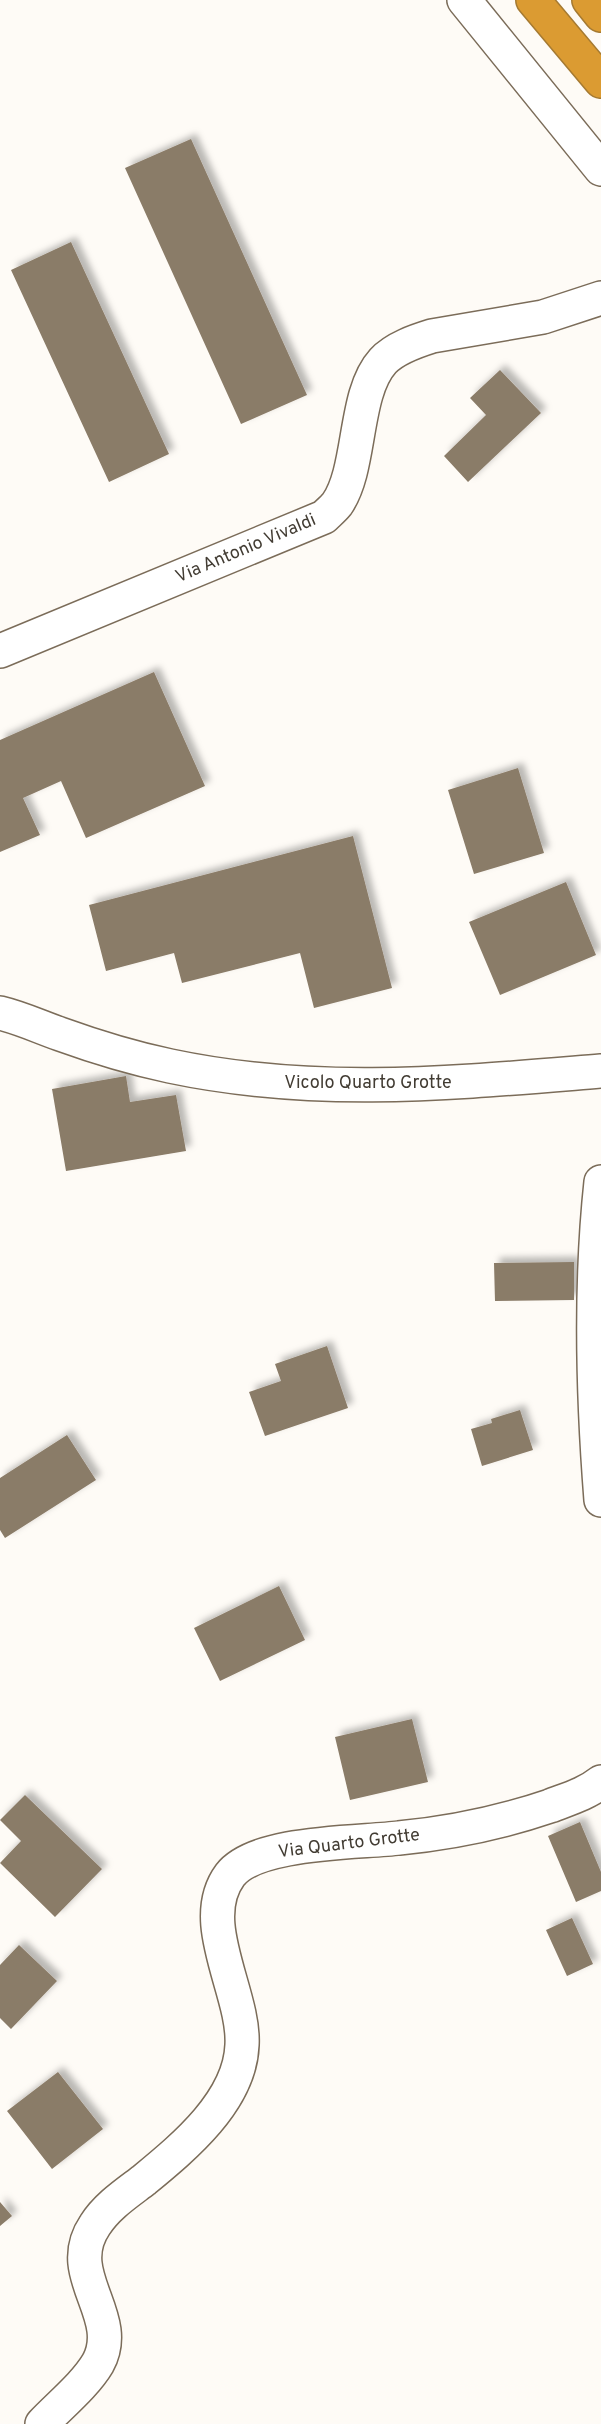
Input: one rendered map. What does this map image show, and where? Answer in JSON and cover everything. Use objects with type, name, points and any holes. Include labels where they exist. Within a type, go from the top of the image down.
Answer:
[{"type":"highway","points":[[533,0],[601,81]]},
{"type":"highway","points":[[589,0],[601,15]]},
{"type":"highway","points":[[595,0],[601,9]]},
{"type":"street","points":[[464,0],[601,169]]},
{"type":"street","name":"Via Antonio Vivaldi","points":[[0,651],[324,517],[337,504],[346,483],[373,377],[384,359],[392,354],[416,341],[432,336],[543,318],[579,308],[601,298]]},
{"type":"street","name":"Vicolo Quarto Grotte","points":[[0,1013],[140,1060],[206,1073],[278,1083],[342,1086],[410,1085],[601,1071]]},
{"type":"street","points":[[601,1182],[595,1287],[597,1454],[601,1500]]},
{"type":"street","name":"Via Quarto Grotte","points":[[42,2424],[98,2363],[103,2347],[103,2320],[85,2274],[85,2246],[93,2226],[117,2201],[188,2141],[210,2117],[228,2092],[239,2065],[242,2048],[242,2021],[219,1938],[218,1922],[218,1906],[230,1875],[242,1864],[285,1849],[399,1838],[486,1825],[581,1795],[601,1782]]},
{"type":"building","points":[[191,139],[307,395],[241,424],[125,168]]},
{"type":"building","points":[[71,242],[169,454],[109,482],[11,270]]},
{"type":"building","points":[[500,370],[541,413],[468,482],[444,456],[486,415],[470,398]]},
{"type":"building","points":[[154,672],[205,786],[86,838],[61,781],[23,798],[40,835],[0,852],[0,740]]},
{"type":"building","points":[[518,768],[544,853],[474,874],[448,790]]},
{"type":"building","points":[[353,836],[392,988],[314,1008],[300,953],[182,983],[174,953],[106,971],[89,905]]},
{"type":"building","points":[[566,882],[596,955],[500,995],[469,922]]},
{"type":"building","points":[[126,1076],[130,1102],[176,1095],[186,1151],[66,1171],[52,1089]]},
{"type":"building","points":[[574,1262],[574,1300],[495,1301],[494,1263]]},
{"type":"building","points":[[327,1346],[348,1408],[265,1436],[249,1392],[281,1381],[275,1364]]},
{"type":"building","points":[[520,1410],[533,1450],[482,1466],[471,1429],[492,1423],[491,1419]]},
{"type":"building","points":[[67,1435],[96,1480],[5,1538],[0,1530],[0,1478]]},
{"type":"building","points":[[279,1586],[305,1640],[220,1681],[194,1628]]},
{"type":"building","points":[[412,1719],[428,1782],[350,1800],[335,1737]]},
{"type":"building","points":[[25,1795],[102,1869],[55,1917],[0,1863],[21,1841],[0,1820]]},
{"type":"building","points":[[580,1822],[601,1872],[601,1891],[576,1902],[548,1836]]},
{"type":"building","points":[[572,1918],[593,1964],[567,1976],[546,1930]]},
{"type":"building","points":[[19,1945],[57,1981],[11,2029],[0,2018],[0,1965]]},
{"type":"building","points":[[58,2072],[103,2129],[52,2169],[7,2111]]},
{"type":"building","points":[[0,2202],[12,2216],[0,2226]]}]
